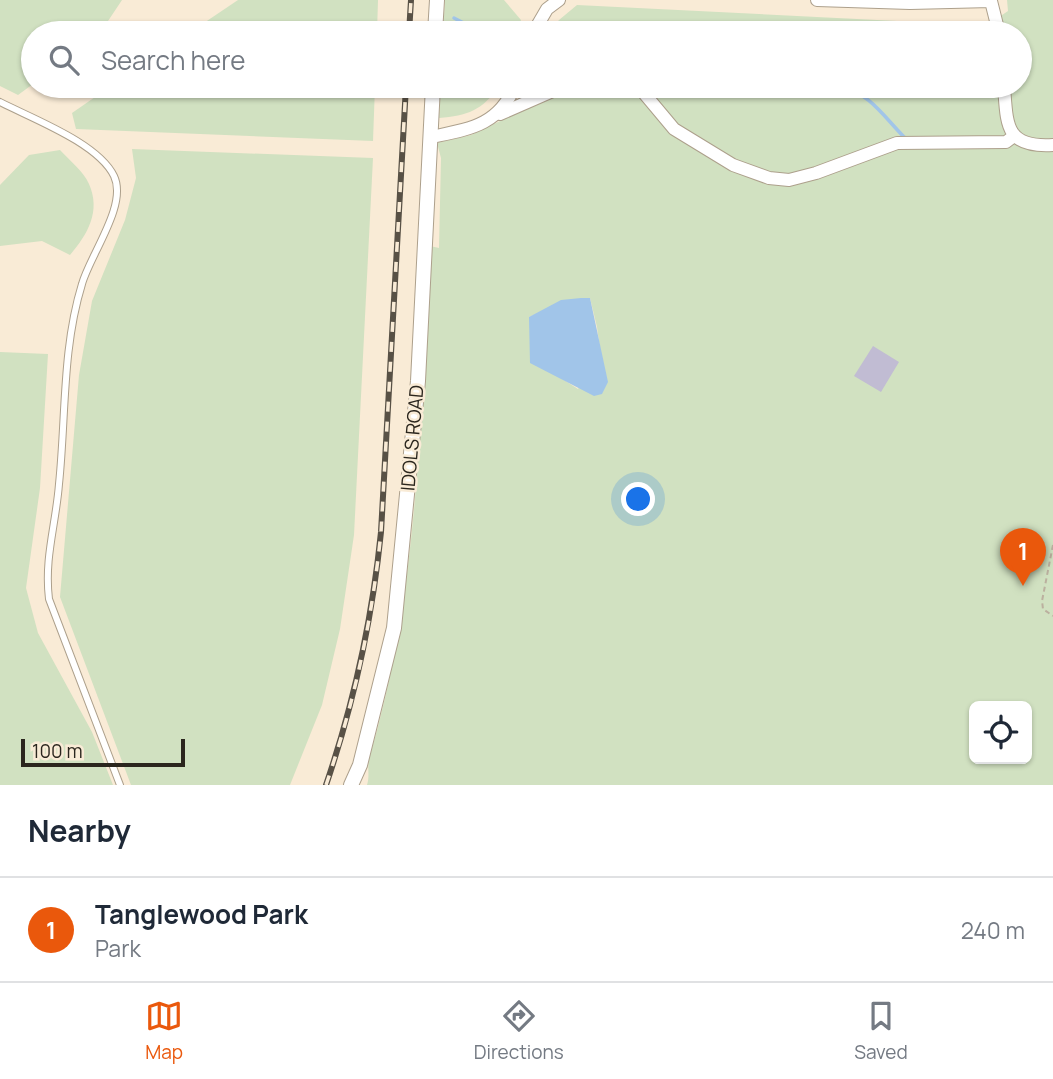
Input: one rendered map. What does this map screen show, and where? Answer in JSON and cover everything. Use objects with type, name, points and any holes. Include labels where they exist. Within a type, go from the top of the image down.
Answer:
[{"type":"street","points":[[436,21],[437,0]]},
{"type":"street","points":[[540,21],[547,9],[559,0]]},
{"type":"street","points":[[817,0],[910,3],[991,1],[996,21]]},
{"type":"street","name":"IDOLS ROAD","points":[[355,783],[394,628],[418,381],[433,98]]},
{"type":"street","points":[[492,119],[510,98]]},
{"type":"street","points":[[431,137],[464,130],[534,98]]},
{"type":"street","points":[[648,98],[674,129],[733,165],[769,178],[789,180],[816,173],[897,143],[1006,142],[1014,136]]},
{"type":"street","points":[[1005,98],[1007,122],[1014,136],[1032,146],[1053,145]]},
{"type":"lane","points":[[0,102],[92,150],[105,161],[115,178],[118,194],[115,209],[83,281],[73,315],[66,374],[57,509],[46,575],[52,608],[120,785]]},
{"type":"path","points":[[1053,545],[1042,601],[1043,609],[1053,615]]},
{"type":"green space","points":[[0,0],[122,0],[108,21],[21,21],[21,93],[18,95],[0,86]]},
{"type":"green space","points":[[238,0],[378,0],[377,21],[207,21]]},
{"type":"green space","points":[[445,0],[504,0],[521,20],[521,21],[444,21]]},
{"type":"green space","points":[[1007,0],[1053,0],[1053,785],[367,785],[369,759],[386,696],[408,568],[419,440],[430,246],[439,248],[441,158],[437,143],[471,135],[525,109],[528,98],[1032,98],[1032,21],[993,21],[1008,11]],"holes":[[[590,298],[600,349],[578,389],[564,380],[529,317],[547,309]]]},
{"type":"green space","points":[[577,5],[897,21],[558,21]]},
{"type":"green space","points":[[94,98],[375,98],[373,141],[76,129],[72,113]]},
{"type":"green space","points":[[440,98],[490,98],[474,110],[458,116],[439,118]]},
{"type":"green space","points":[[132,149],[373,158],[354,535],[340,629],[322,705],[290,785],[131,785],[60,597],[79,375],[92,301],[125,220],[136,178]]},
{"type":"green space","points":[[60,150],[84,175],[92,194],[94,204],[91,222],[82,239],[70,255],[42,241],[0,246],[0,185],[29,155]]},
{"type":"green space","points":[[0,352],[48,354],[40,488],[26,588],[38,633],[92,732],[113,785],[0,785]]},
{"type":"water","points":[[590,298],[608,382],[602,394],[594,396],[530,363],[529,317],[561,300]]},
{"type":"building","points":[[873,346],[899,362],[881,392],[854,376]]},
{"type":"waterway","points":[[454,18],[460,21]]},
{"type":"waterway","points":[[865,98],[905,138]]},
{"type":"railway","points":[[410,21],[411,0]]},
{"type":"railway","points":[[326,785],[354,691],[367,629],[381,532],[405,98]]},
{"type":"place","name":"Tanglewood Park","points":[[1023,586]]}]
